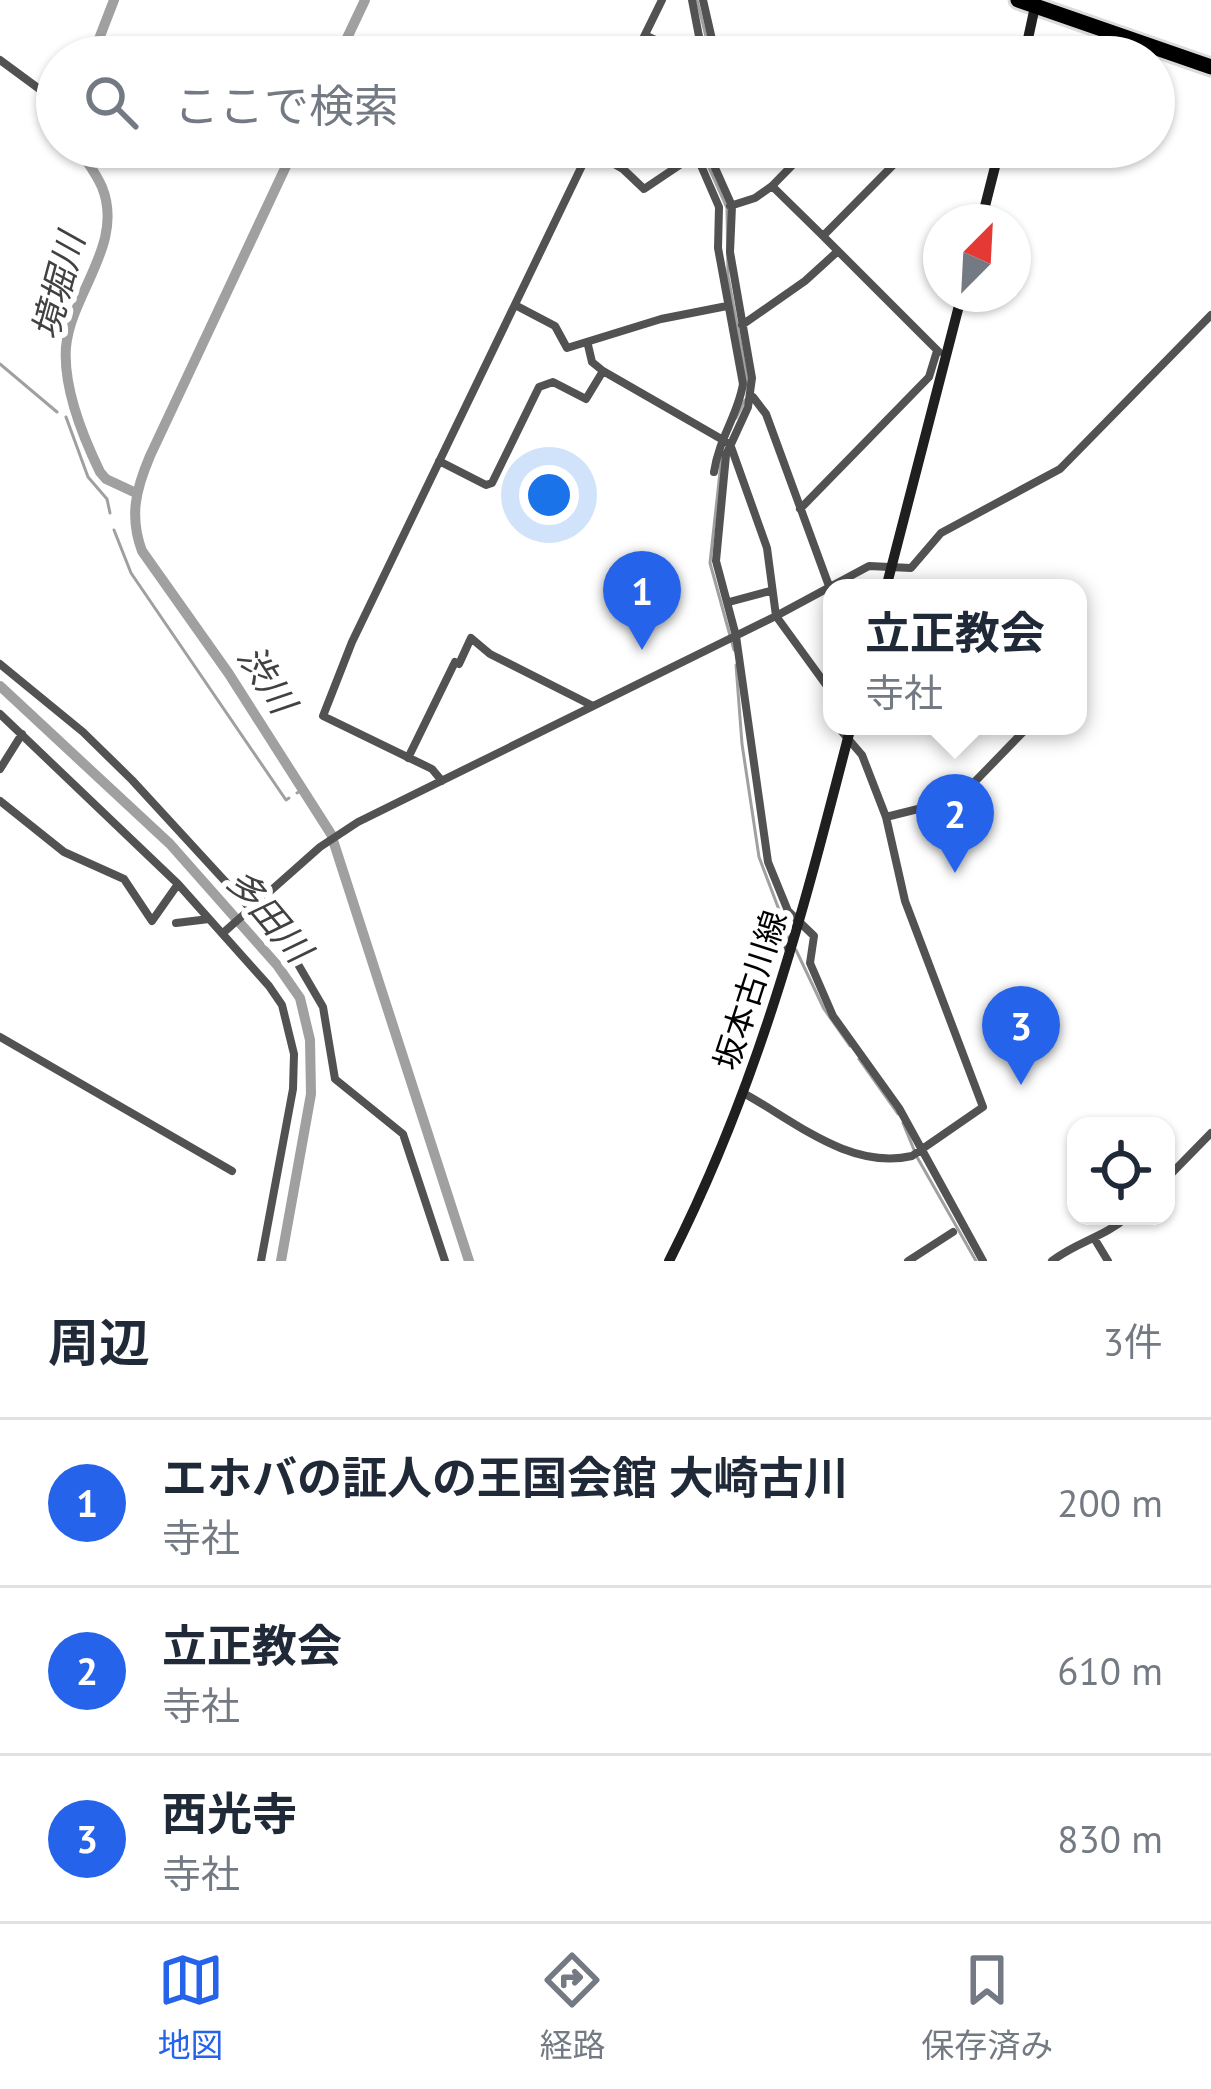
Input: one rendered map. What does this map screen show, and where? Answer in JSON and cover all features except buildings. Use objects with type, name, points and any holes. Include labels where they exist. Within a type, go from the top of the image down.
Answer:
[{"type":"highway","points":[[1030,2],[1123,36]]},
{"type":"highway","points":[[1175,55],[1211,68]]},
{"type":"main road","points":[[1026,36],[1030,2]]},
{"type":"main road","points":[[985,204],[994,168]]},
{"type":"main road","points":[[889,579],[956,312]]},
{"type":"main road","name":"坂本古川線","points":[[669,1261],[745,1094],[796,942],[848,735]]},
{"type":"street","points":[[645,35],[662,0]]},
{"type":"street","points":[[692,0],[698,36]]},
{"type":"street","points":[[704,0],[712,36]]},
{"type":"street","points":[[0,60],[36,87]]},
{"type":"street","points":[[442,781],[432,769],[323,716],[352,642],[581,168]]},
{"type":"street","points":[[621,168],[644,189],[674,168]]},
{"type":"street","points":[[706,168],[725,206],[718,248],[727,306],[737,324],[752,396],[766,414],[826,579]]},
{"type":"street","points":[[714,472],[742,384],[725,206],[715,168]]},
{"type":"street","points":[[725,206],[754,199],[789,168]]},
{"type":"street","points":[[823,236],[890,168]]},
{"type":"street","points":[[772,185],[942,353],[929,377],[800,508]]},
{"type":"street","points":[[737,324],[805,281],[838,251]]},
{"type":"street","points":[[515,305],[555,326],[567,348],[639,325],[727,306]]},
{"type":"street","points":[[843,579],[869,566],[911,568],[941,533],[1060,469],[1211,315]]},
{"type":"street","points":[[588,345],[592,362],[603,371],[725,442],[763,533],[776,616],[823,681]]},
{"type":"street","points":[[440,461],[486,485],[492,483],[539,387],[553,382],[586,399],[603,371]]},
{"type":"street","points":[[752,396],[725,442],[716,554],[729,602],[769,862],[788,911],[814,936],[810,963],[833,1016],[861,1050],[983,1261]]},
{"type":"street","points":[[225,931],[344,831],[823,589]]},
{"type":"street","points":[[729,602],[770,591]]},
{"type":"street","points":[[408,758],[471,638],[490,654],[593,706]]},
{"type":"street","points":[[0,664],[83,732],[292,954],[316,991],[328,1027],[335,1078],[403,1134],[445,1261]]},
{"type":"street","points":[[0,714],[225,931],[281,1005],[294,1054],[292,1089],[261,1261]]},
{"type":"street","points":[[0,769],[22,734]]},
{"type":"street","points":[[745,1094],[842,1151],[901,1158],[917,1153],[983,1107],[905,902],[886,817],[851,735]]},
{"type":"street","points":[[886,817],[958,799],[1020,735]]},
{"type":"street","points":[[0,801],[64,852],[124,879],[152,921],[178,884]]},
{"type":"street","points":[[176,923],[211,920]]},
{"type":"street","points":[[778,921],[791,957]]},
{"type":"street","points":[[0,1037],[232,1171]]},
{"type":"street","points":[[1175,1170],[1211,1133]]},
{"type":"street","points":[[1052,1261],[1117,1225]]},
{"type":"street","points":[[908,1261],[953,1232]]},
{"type":"street","points":[[1094,1238],[1108,1261]]},
{"type":"waterway","name":"境堀川","points":[[100,36],[114,0]]},
{"type":"waterway","name":"渋川","points":[[348,36],[365,0]]},
{"type":"waterway","points":[[697,0],[706,36]]},
{"type":"waterway","name":"境堀川","points":[[91,168],[102,187],[107,228],[70,327],[68,378],[81,428],[100,472],[136,493]]},
{"type":"waterway","name":"渋川","points":[[285,168],[150,456],[138,491],[136,526],[142,551],[229,674],[331,834],[469,1261]]},
{"type":"waterway","points":[[709,168],[727,208],[728,276],[748,384]]},
{"type":"waterway","points":[[0,364],[57,412]]},
{"type":"waterway","points":[[736,418],[745,400]]},
{"type":"waterway","points":[[66,417],[88,477],[107,499],[110,513]]},
{"type":"waterway","points":[[722,454],[710,563],[734,650]]},
{"type":"waterway","points":[[114,530],[131,573],[286,800],[289,798]]},
{"type":"waterway","points":[[736,665],[759,857],[789,936]]},
{"type":"waterway","name":"多田川","points":[[0,686],[170,844],[277,965],[300,998],[310,1040],[311,1094],[281,1261]]},
{"type":"waterway","name":"渋川","points":[[297,793],[304,789]]},
{"type":"waterway","points":[[796,950],[824,1009],[850,1046]]},
{"type":"waterway","points":[[859,1059],[898,1114]]},
{"type":"waterway","points":[[903,1123],[976,1261]]},
{"type":"place","name":"エホバの証人の王国会館 大崎古川","points":[[642,650]]},
{"type":"place","name":"立正教会","points":[[955,873]]},
{"type":"place","name":"西光寺","points":[[1021,1085]]}]
